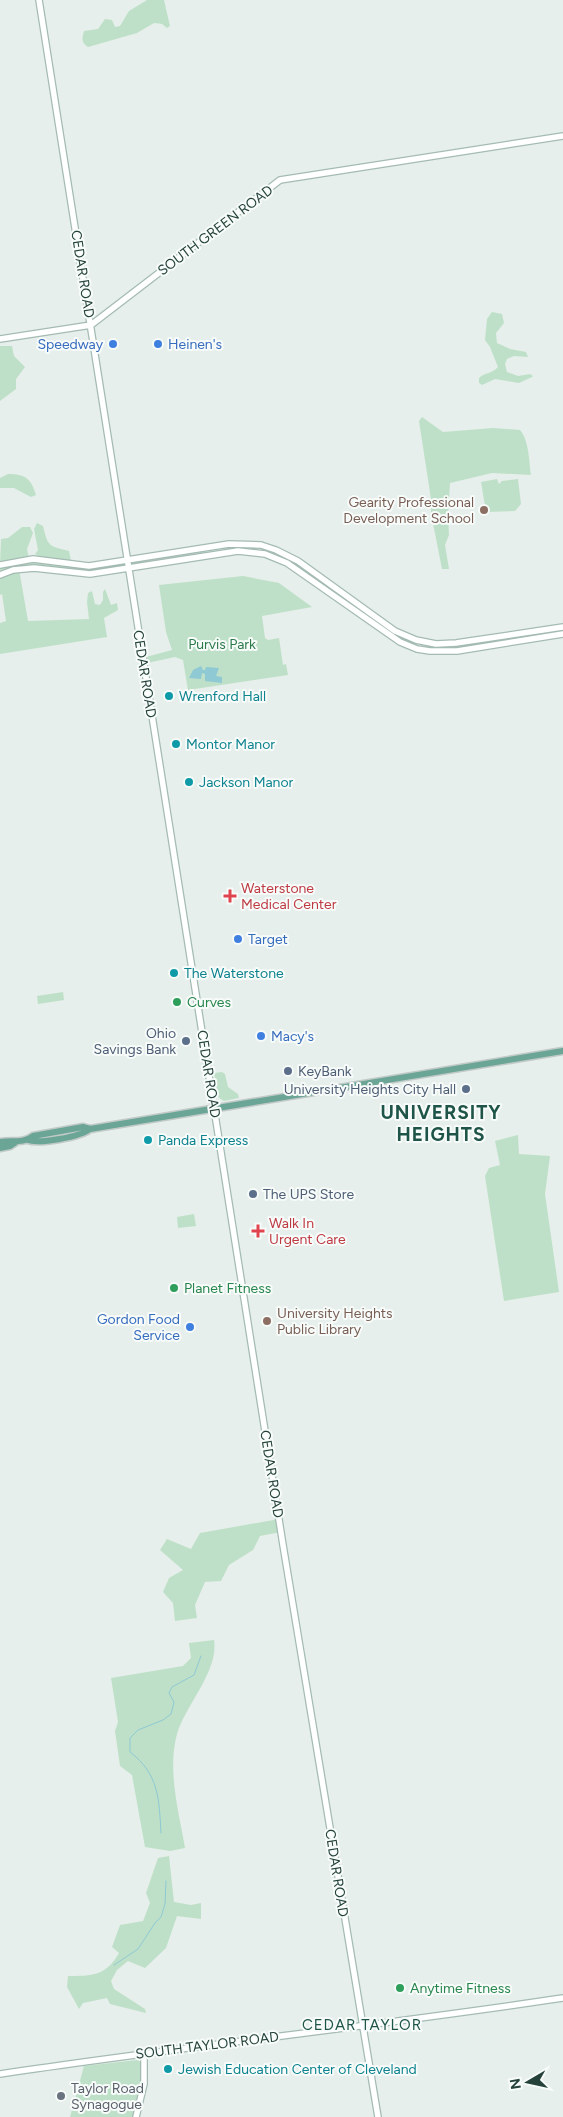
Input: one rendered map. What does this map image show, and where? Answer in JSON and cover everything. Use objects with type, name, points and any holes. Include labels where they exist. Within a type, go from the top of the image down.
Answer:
[{"type":"main road","name":"CEDAR ROAD","points":[[40,0],[290,1584],[378,2117]]},
{"type":"main road","name":"SOUTH GREEN ROAD","points":[[0,339],[91,325],[280,180],[563,136]]},
{"type":"main road","points":[[0,565],[33,559],[89,566],[229,544],[261,545],[298,561],[395,631],[416,640],[436,644],[456,643],[563,627]]},
{"type":"main road","points":[[0,575],[13,570],[34,568],[85,574],[238,551],[265,554],[287,563],[387,634],[418,649],[442,652],[458,651],[563,634]]},
{"type":"main road","points":[[544,630],[546,637]]},
{"type":"main road","points":[[0,1148],[28,1140],[33,1136],[83,1127],[90,1129],[563,1051]]},
{"type":"main road","points":[[0,1142],[9,1140],[16,1142]]},
{"type":"main road","name":"SOUTH TAYLOR ROAD","points":[[0,2074],[144,2053],[563,1998]]},
{"type":"main road","points":[[136,2117],[144,2084],[144,2053]]},
{"type":"green space","points":[[147,0],[164,0],[170,26],[167,28],[162,24],[154,23],[137,33],[88,47],[83,42],[84,31],[98,29],[105,19],[112,20],[115,27],[120,26],[129,11]]},
{"type":"green space","points":[[492,312],[502,314],[504,323],[496,333],[497,343],[510,349],[526,352],[528,357],[514,356],[507,359],[505,364],[507,372],[518,376],[530,374],[532,377],[519,383],[495,379],[482,385],[479,383],[479,378],[498,367],[485,340],[487,319]]},
{"type":"green space","points":[[0,346],[12,346],[14,356],[25,367],[16,379],[16,389],[0,401]]},
{"type":"green space","points":[[422,417],[443,432],[493,428],[520,430],[528,451],[531,475],[492,473],[450,483],[449,535],[445,545],[449,569],[442,569],[431,513],[431,499],[419,421]]},
{"type":"green space","points":[[8,474],[27,478],[36,495],[31,497],[14,488],[0,488],[0,478]]},
{"type":"green space","points":[[497,479],[499,484],[502,481],[518,479],[521,504],[515,511],[486,512],[481,482]]},
{"type":"green space","points":[[37,523],[43,526],[46,538],[50,544],[69,551],[71,561],[53,560],[35,554],[38,550],[34,529]]},
{"type":"green space","points":[[22,527],[30,527],[33,533],[27,549],[29,559],[0,565],[1,539],[8,538]]},
{"type":"green space","points":[[36,561],[71,566],[74,569],[12,569],[0,572],[0,567]]},
{"type":"green space","points":[[19,569],[28,621],[89,619],[88,593],[92,591],[95,604],[100,605],[105,589],[111,605],[117,603],[118,610],[104,618],[107,637],[0,654],[0,623],[6,621],[2,594],[0,595],[0,575]]},
{"type":"green space","name":"Purvis Park","points":[[243,576],[279,583],[312,607],[262,616],[265,638],[268,640],[279,638],[283,665],[286,664],[288,675],[188,690],[183,660],[175,657],[147,663],[146,657],[172,650],[166,632],[159,585]]},
{"type":"green space","points":[[63,992],[64,1000],[38,1004],[37,996]]},
{"type":"green space","points":[[222,1072],[225,1074],[228,1087],[238,1094],[239,1098],[224,1101],[218,1097],[214,1073]]},
{"type":"green space","points":[[518,1135],[519,1154],[550,1156],[545,1194],[559,1292],[504,1301],[485,1176],[489,1168],[500,1165],[495,1141]]},
{"type":"green space","points":[[194,1214],[196,1226],[178,1228],[177,1217]]},
{"type":"green space","points":[[279,1519],[281,1532],[260,1536],[253,1550],[229,1565],[221,1581],[205,1582],[195,1605],[197,1618],[175,1621],[173,1603],[163,1592],[169,1578],[183,1570],[160,1550],[167,1539],[191,1549],[200,1533]]},
{"type":"green space","points":[[214,1640],[212,1664],[181,1723],[174,1748],[175,1791],[185,1848],[170,1851],[145,1847],[132,1775],[120,1766],[115,1731],[118,1722],[111,1678],[183,1666],[191,1658],[189,1643]]},
{"type":"green space","points":[[169,1856],[174,1902],[191,1905],[201,1903],[201,1919],[177,1916],[166,1948],[145,1968],[128,1961],[117,1970],[111,1981],[114,1989],[145,2009],[146,2013],[110,2004],[107,1998],[83,2003],[79,2009],[67,1987],[68,1976],[84,1976],[98,1973],[114,1961],[119,1953],[112,1947],[120,1925],[143,1921],[150,1903],[146,1893],[158,1858]]},
{"type":"green space","points":[[137,2060],[142,2062],[142,2083],[133,2117],[70,2117],[84,2066]]},
{"type":"water","points":[[201,666],[203,670],[206,667],[219,668],[216,676],[222,677],[222,683],[205,681],[205,674],[202,673],[201,679],[189,678],[193,670]]},
{"type":"waterway","points":[[161,1833],[156,1788],[147,1769],[130,1752],[130,1738],[138,1730],[163,1720],[171,1714],[174,1702],[169,1693],[172,1687],[194,1675],[201,1656]]},
{"type":"waterway","points":[[114,1965],[138,1949],[161,1917],[165,1904],[166,1881]]},
{"type":"place","name":"Speedway","points":[[113,344]]},
{"type":"place","name":"Heinen's","points":[[158,344]]},
{"type":"place","name":"Gearity Professional Development School","points":[[484,510]]},
{"type":"place","name":"Wrenford Hall","points":[[169,696]]},
{"type":"place","name":"Montor Manor","points":[[176,744]]},
{"type":"place","name":"Jackson Manor","points":[[189,782]]},
{"type":"place","name":"Waterstone Medical Center","points":[[230,896]]},
{"type":"place","name":"Target","points":[[238,939]]},
{"type":"place","name":"The Waterstone","points":[[174,973]]},
{"type":"place","name":"Curves","points":[[177,1002]]},
{"type":"place","name":"Macy's","points":[[261,1036]]},
{"type":"place","name":"Ohio Savings Bank","points":[[186,1041]]},
{"type":"place","name":"KeyBank","points":[[288,1071]]},
{"type":"place","name":"University Heights City Hall","points":[[466,1089]]},
{"type":"place","name":"Panda Express","points":[[148,1140]]},
{"type":"place","name":"The UPS Store","points":[[253,1194]]},
{"type":"place","name":"Walk In Urgent Care","points":[[258,1231]]},
{"type":"place","name":"Planet Fitness","points":[[174,1288]]},
{"type":"place","name":"University Heights Public Library","points":[[267,1321]]},
{"type":"place","name":"Gordon Food Service","points":[[190,1327]]},
{"type":"place","name":"Anytime Fitness","points":[[400,1988]]},
{"type":"place","name":"Jewish Education Center of Cleveland","points":[[168,2069]]},
{"type":"place","name":"Taylor Road Synagogue","points":[[61,2096]]},
{"type":"district","name":"UNIVERSITY HEIGHTS","points":[[441,1123]]},
{"type":"district","name":"CEDAR TAYLOR","points":[[362,2025]]}]
